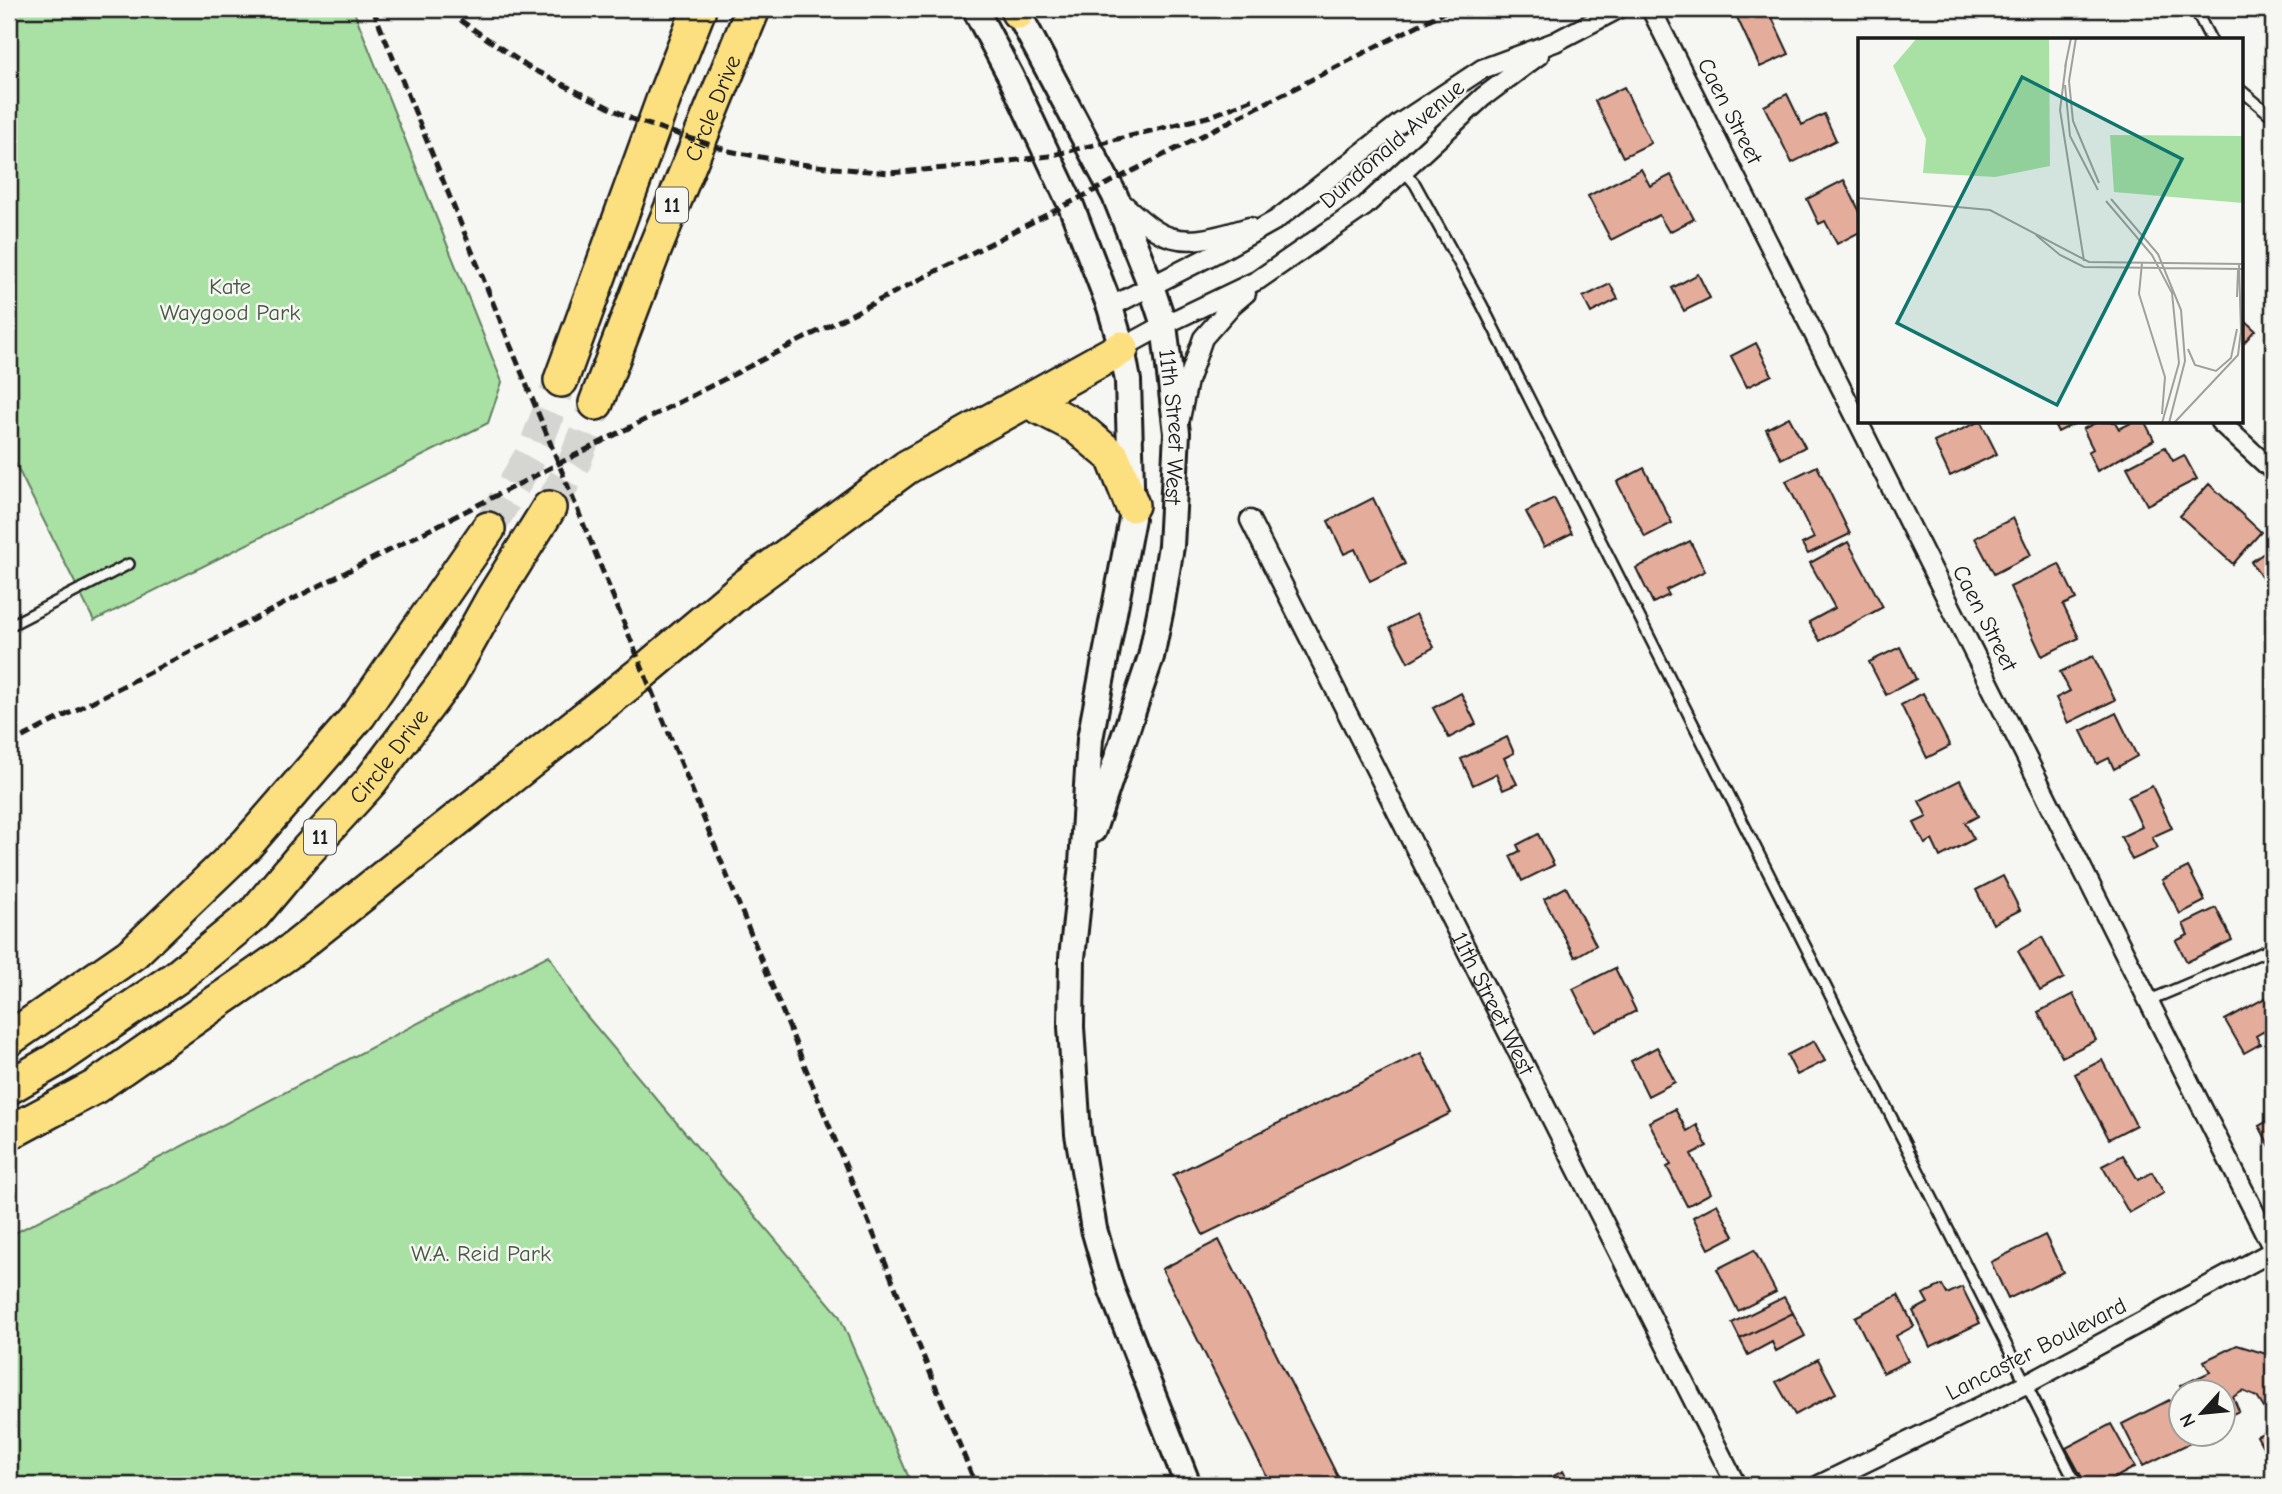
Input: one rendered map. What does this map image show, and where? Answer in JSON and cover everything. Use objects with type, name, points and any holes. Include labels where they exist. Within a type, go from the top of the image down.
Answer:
[{"type":"highway","name":"Circle Drive","points":[[561,380],[664,95],[699,9]]},
{"type":"highway","name":"Circle Drive","points":[[596,403],[653,253],[753,9]]},
{"type":"highway","points":[[9,1133],[95,1087],[296,947],[643,672],[744,587],[907,467],[1122,348]]},
{"type":"highway","points":[[1028,401],[1076,426],[1113,457],[1132,505]]},
{"type":"highway","name":"Circle Drive","points":[[9,1087],[54,1061],[177,977],[254,914],[370,782],[449,677],[493,598],[549,508]]},
{"type":"highway","name":"Circle Drive","points":[[9,1039],[133,953],[247,844],[359,715],[488,530]]},
{"type":"main road","name":"11th Street West","points":[[975,9],[1070,202],[1110,307],[1128,381],[1132,518],[1090,739],[1082,864],[1072,958],[1072,1027],[1079,1135],[1094,1229],[1111,1287],[1188,1485]]},
{"type":"main road","name":"11th Street West","points":[[1017,10],[1115,196],[1151,286],[1164,325],[1177,433],[1171,546],[1151,657],[1082,864]]},
{"type":"street","name":"Dundonald Avenue","points":[[1110,307],[1276,220],[1400,123],[1482,69],[1555,42],[1618,9]]},
{"type":"street","name":"Caen Street","points":[[1651,9],[1858,417]]},
{"type":"street","name":"Dundonald Avenue","points":[[1122,348],[1258,280],[1365,206],[1483,97],[1555,42]]},
{"type":"street","name":"Dundonald Avenue","points":[[1115,196],[1156,231],[1180,240],[1218,236],[1276,220]]},
{"type":"street","name":"Dundonald Avenue","points":[[1177,433],[1188,381],[1203,338],[1258,280]]},
{"type":"street","name":"Caen Street","points":[[1862,424],[2273,1250]]},
{"type":"street","points":[[2222,424],[2273,471]]},
{"type":"street","name":"11th Street West","points":[[1250,520],[1736,1485]]},
{"type":"street","name":"Lancaster Boulevard","points":[[1819,1485],[2025,1384],[2273,1250]]},
{"type":"lane","points":[[2195,9],[2210,38]]},
{"type":"lane","points":[[2244,93],[2273,117]]},
{"type":"lane","points":[[1404,171],[1415,184],[1482,305],[2077,1485]]},
{"type":"lane","points":[[9,626],[129,564]]},
{"type":"lane","points":[[2150,1000],[2273,948]]},
{"type":"green space","name":"Kate Waygood Park","points":[[9,9],[353,9],[502,382],[488,423],[94,621],[9,451]]},
{"type":"green space","name":"W.A. Reid Park","points":[[549,955],[579,1007],[839,1315],[912,1485],[9,1485],[9,1236]]},
{"type":"building","points":[[1768,9],[1789,54],[1760,67],[1734,11]]},
{"type":"building","points":[[1624,87],[1651,143],[1623,157],[1595,101]]},
{"type":"building","points":[[1787,94],[1802,125],[1824,114],[1836,140],[1792,163],[1764,106]]},
{"type":"building","points":[[1641,169],[1650,186],[1671,175],[1694,219],[1669,232],[1659,215],[1611,240],[1588,196]]},
{"type":"building","points":[[1844,180],[1858,208],[1858,233],[1837,244],[1825,221],[1819,224],[1807,199]]},
{"type":"building","points":[[1698,274],[1710,298],[1684,311],[1672,288]]},
{"type":"building","points":[[1610,284],[1618,299],[1591,313],[1583,297]]},
{"type":"building","points":[[2244,320],[2255,330],[2244,343]]},
{"type":"building","points":[[1756,343],[1772,375],[1747,387],[1731,356]]},
{"type":"building","points":[[1789,417],[1805,447],[1781,459],[1766,429]]},
{"type":"building","points":[[1974,424],[1982,424],[1997,454],[1950,476],[1934,442]]},
{"type":"building","points":[[2054,424],[2074,424],[2058,432]]},
{"type":"building","points":[[2093,424],[2116,424],[2119,429],[2129,424],[2146,424],[2154,440],[2097,471],[2088,452],[2093,449],[2083,429]]},
{"type":"building","points":[[2165,447],[2173,461],[2184,455],[2197,479],[2147,505],[2127,467]]},
{"type":"building","points":[[1817,466],[1850,534],[1808,554],[1802,544],[1814,538],[1786,481]]},
{"type":"building","points":[[1644,468],[1672,523],[1645,537],[1617,482]]},
{"type":"building","points":[[2209,484],[2261,532],[2233,564],[2180,516]]},
{"type":"building","points":[[1373,498],[1405,564],[1370,581],[1355,549],[1344,554],[1328,521]]},
{"type":"building","points":[[1554,498],[1572,533],[1544,547],[1526,512]]},
{"type":"building","points":[[2013,518],[2031,555],[1994,574],[1975,538]]},
{"type":"building","points":[[1690,541],[1705,571],[1666,590],[1669,595],[1653,603],[1636,568]]},
{"type":"building","points":[[1848,542],[1883,607],[1820,641],[1809,622],[1835,608],[1810,563]]},
{"type":"building","points":[[2273,547],[2273,594],[2251,562]]},
{"type":"building","points":[[2059,564],[2076,599],[2063,605],[2079,638],[2042,656],[2010,587]]},
{"type":"building","points":[[1416,614],[1434,647],[1408,662],[1390,628]]},
{"type":"building","points":[[1900,647],[1916,679],[1886,695],[1869,662]]},
{"type":"building","points":[[2093,656],[2115,700],[2068,723],[2056,698],[2070,691],[2060,672]]},
{"type":"building","points":[[1461,693],[1476,724],[1449,738],[1433,708]]},
{"type":"building","points":[[1923,693],[1950,746],[1927,758],[1901,705]]},
{"type":"building","points":[[2116,713],[2137,756],[2114,769],[2109,758],[2097,764],[2081,731]]},
{"type":"building","points":[[1507,737],[1514,753],[1504,758],[1517,784],[1503,790],[1496,774],[1473,785],[1461,759]]},
{"type":"building","points":[[1960,780],[1978,816],[1965,823],[1974,839],[1940,857],[1932,840],[1925,844],[1914,823],[1927,817],[1919,801]]},
{"type":"building","points":[[2152,786],[2172,828],[2152,837],[2158,848],[2132,860],[2121,837],[2142,827],[2128,797]]},
{"type":"building","points":[[1538,834],[1554,865],[1522,881],[1510,856],[1520,851],[1517,845]]},
{"type":"building","points":[[2188,867],[2205,901],[2180,914],[2162,880]]},
{"type":"building","points":[[2003,876],[2020,910],[1993,924],[1976,890]]},
{"type":"building","points":[[1566,887],[1596,945],[1575,957],[1544,899]]},
{"type":"building","points":[[2216,908],[2232,940],[2187,962],[2176,941],[2188,935],[2183,924]]},
{"type":"building","points":[[2042,937],[2064,978],[2040,991],[2018,951]]},
{"type":"building","points":[[1615,968],[1636,1011],[1595,1032],[1573,989]]},
{"type":"building","points":[[2073,994],[2096,1040],[2062,1057],[2038,1012]]},
{"type":"building","points":[[2265,998],[2273,1013],[2273,1026],[2256,1036],[2260,1044],[2244,1053],[2225,1020]]},
{"type":"building","points":[[1814,1041],[1825,1061],[1797,1075],[1787,1055]]},
{"type":"building","points":[[1657,1047],[1675,1082],[1648,1096],[1631,1061]]},
{"type":"building","points":[[1421,1053],[1451,1113],[1203,1235],[1173,1175]]},
{"type":"building","points":[[2102,1060],[2136,1125],[2109,1139],[2075,1074]]},
{"type":"building","points":[[1675,1109],[1687,1131],[1697,1125],[1707,1146],[1691,1154],[1711,1193],[1687,1206],[1667,1167],[1671,1165],[1649,1122]]},
{"type":"building","points":[[2273,1118],[2273,1152],[2259,1126]]},
{"type":"building","points":[[2123,1155],[2138,1180],[2152,1172],[2164,1193],[2129,1213],[2102,1166]]},
{"type":"building","points":[[1717,1204],[1734,1236],[1709,1249],[1693,1217]]},
{"type":"building","points":[[2045,1235],[2063,1272],[2008,1299],[1991,1262]]},
{"type":"building","points":[[1219,1240],[1342,1485],[1271,1485],[1162,1269]]},
{"type":"building","points":[[1754,1250],[1776,1292],[1738,1311],[1717,1269]]},
{"type":"building","points":[[1942,1285],[1947,1294],[1962,1287],[1980,1323],[1930,1347],[1913,1311],[1928,1303],[1923,1294]]},
{"type":"building","points":[[1898,1295],[1914,1326],[1896,1336],[1908,1361],[1883,1373],[1855,1317]]},
{"type":"building","points":[[1784,1297],[1793,1313],[1740,1339],[1732,1323]]},
{"type":"building","points":[[1793,1313],[1805,1336],[1776,1351],[1772,1342],[1748,1355],[1740,1339]]},
{"type":"building","points":[[2237,1345],[2273,1356],[2273,1407],[2266,1411],[2257,1397],[2243,1391],[2236,1395],[2236,1378],[2197,1378],[2210,1372],[2204,1361]]},
{"type":"building","points":[[1818,1359],[1836,1393],[1795,1415],[1776,1382]]},
{"type":"building","points":[[2166,1402],[2166,1448],[2180,1448],[2143,1466],[2122,1424]]},
{"type":"building","points":[[2111,1424],[2135,1467],[2102,1485],[2086,1485],[2066,1448]]},
{"type":"building","points":[[2273,1428],[2273,1458],[2270,1460],[2257,1436]]},
{"type":"building","points":[[1563,1471],[1570,1485],[1536,1485]]},
{"type":"tunnel","points":[[488,529],[534,450],[561,380]]},
{"type":"tunnel","points":[[549,508],[574,464],[596,403]]},
{"type":"railway","points":[[373,9],[976,1485]]},
{"type":"railway","points":[[450,9],[463,22],[528,67],[632,119],[729,151],[835,168],[889,173],[1049,156],[1211,116],[1256,98]]},
{"type":"railway","points":[[9,744],[1450,9]]}]
